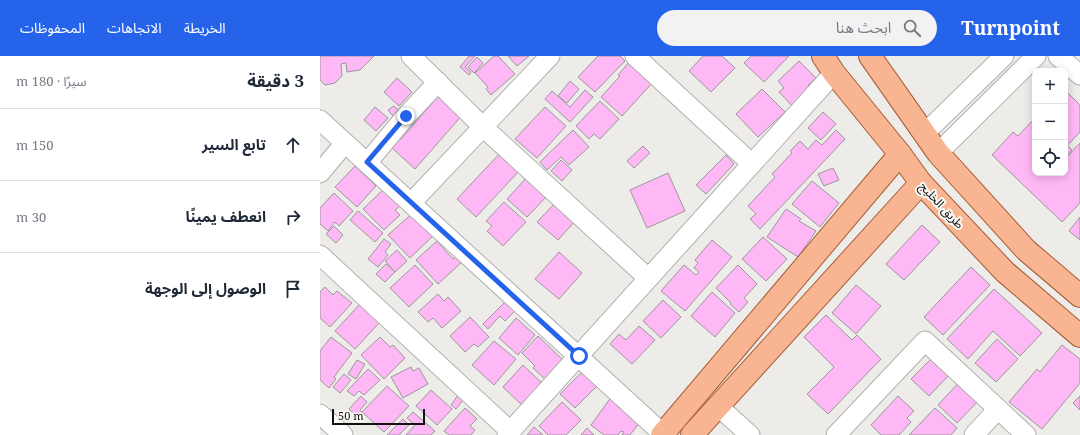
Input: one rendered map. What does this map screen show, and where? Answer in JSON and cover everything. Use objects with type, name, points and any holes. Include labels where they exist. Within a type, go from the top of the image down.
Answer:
[{"type":"main road","points":[[870,56],[938,153],[1026,250],[1080,296]]},
{"type":"main road","name":"طريق الخليج","points":[[828,64],[922,183],[1005,272],[1080,336]]},
{"type":"main road","points":[[663,435],[900,154]]},
{"type":"main road","points":[[692,435],[922,183]]},
{"type":"street","points":[[411,203],[550,56]]},
{"type":"street","points":[[635,56],[752,164]]},
{"type":"street","points":[[924,134],[1004,56]]},
{"type":"street","points":[[938,153],[1036,56]]},
{"type":"street","points":[[1058,56],[1080,75]]},
{"type":"street","points":[[418,58],[438,82],[483,127],[648,278]]},
{"type":"street","points":[[320,255],[508,433],[752,164],[828,64]]},
{"type":"street","points":[[367,162],[406,116],[438,82]]},
{"type":"street","points":[[320,120],[579,356],[663,435]]},
{"type":"street","points":[[320,173],[345,143]]},
{"type":"street","points":[[836,435],[925,341],[1026,435]]},
{"type":"street","points":[[719,407],[750,435]]},
{"type":"street","points":[[974,435],[998,409]]},
{"type":"street","points":[[320,414],[343,435]]},
{"type":"building","points":[[320,56],[374,56],[360,70],[347,72],[346,63],[341,64],[342,76],[335,83],[325,85],[320,80]]},
{"type":"building","points":[[469,56],[475,56],[465,67],[471,72],[469,75],[460,67]]},
{"type":"building","points":[[494,56],[498,56],[515,74],[491,95],[486,89],[488,87],[475,73]]},
{"type":"building","points":[[508,56],[529,56],[517,66]]},
{"type":"building","points":[[598,56],[620,56],[625,61],[595,92],[578,77]]},
{"type":"building","points":[[703,56],[722,56],[735,68],[711,92],[689,71]]},
{"type":"building","points":[[751,56],[789,56],[764,82],[744,63]]},
{"type":"building","points":[[477,57],[483,63],[474,73],[468,67]]},
{"type":"building","points":[[631,60],[654,81],[622,116],[601,97],[620,76],[618,75]]},
{"type":"building","points":[[799,61],[816,78],[808,85],[813,90],[794,108],[779,92],[784,88],[778,81]]},
{"type":"building","points":[[397,78],[412,92],[399,106],[384,92]]},
{"type":"building","points":[[570,81],[579,89],[567,103],[558,96]]},
{"type":"building","points":[[762,89],[785,112],[758,137],[736,114]]},
{"type":"building","points":[[585,90],[593,97],[570,122],[545,99],[552,91],[570,107]]},
{"type":"building","points":[[441,93],[464,113],[415,169],[391,147],[398,138],[400,140]]},
{"type":"building","points":[[1068,93],[1080,105],[1080,132],[1068,145]]},
{"type":"building","points":[[600,101],[619,119],[600,139],[594,134],[589,139],[576,126]]},
{"type":"building","points":[[394,106],[399,111],[393,116],[388,110]]},
{"type":"building","points":[[375,107],[388,118],[376,131],[364,120]]},
{"type":"building","points":[[545,107],[566,126],[537,158],[515,139]]},
{"type":"building","points":[[823,112],[836,124],[821,140],[808,128]]},
{"type":"building","points":[[1032,121],[1032,176],[1068,176],[1068,156],[1080,143],[1080,203],[1062,222],[992,155],[1013,132],[1018,136]]},
{"type":"building","points":[[573,130],[589,147],[569,165],[561,157],[547,170],[540,162]]},
{"type":"building","points":[[836,130],[845,139],[760,229],[750,219],[756,214],[748,206],[775,177],[772,174],[792,153],[790,151],[800,141],[808,149],[816,140],[822,145]]},
{"type":"building","points":[[643,146],[650,153],[634,168],[627,161]]},
{"type":"building","points":[[1068,146],[1072,150],[1068,155]]},
{"type":"building","points":[[503,150],[523,167],[476,217],[457,199]]},
{"type":"building","points":[[726,155],[734,164],[706,194],[696,185]]},
{"type":"building","points":[[561,160],[572,170],[562,181],[551,171]]},
{"type":"building","points":[[355,166],[376,186],[357,207],[335,187]]},
{"type":"building","points":[[833,168],[839,180],[824,186],[818,174]]},
{"type":"building","points":[[668,173],[685,211],[647,228],[630,190]]},
{"type":"building","points":[[528,176],[548,195],[527,217],[507,199]]},
{"type":"building","points":[[812,181],[839,203],[820,227],[792,204]]},
{"type":"building","points":[[386,187],[402,204],[395,210],[400,215],[384,230],[363,209]]},
{"type":"building","points":[[334,193],[353,211],[339,226],[335,222],[328,231],[320,224],[320,208]]},
{"type":"building","points":[[557,201],[577,219],[558,240],[537,222]]},
{"type":"building","points":[[504,202],[526,222],[503,246],[487,231],[492,226],[486,221]]},
{"type":"building","points":[[786,209],[801,219],[799,221],[816,231],[798,257],[767,237]]},
{"type":"building","points":[[358,211],[383,233],[375,242],[350,220]]},
{"type":"building","points":[[414,212],[435,234],[410,258],[388,235]]},
{"type":"building","points":[[1080,217],[1080,240],[1069,231]]},
{"type":"building","points":[[922,225],[940,242],[904,280],[886,264]]},
{"type":"building","points":[[334,226],[343,235],[336,243],[326,234]]},
{"type":"building","points":[[763,237],[787,259],[766,281],[742,259]]},
{"type":"building","points":[[384,239],[391,244],[385,252],[388,255],[378,267],[368,259]]},
{"type":"building","points":[[712,240],[732,257],[685,311],[661,291],[684,265],[696,275],[699,272],[694,268],[698,263],[695,260]]},
{"type":"building","points":[[437,241],[453,259],[459,254],[464,260],[438,284],[416,260]]},
{"type":"building","points":[[397,250],[407,261],[395,272],[385,261]]},
{"type":"building","points":[[559,252],[582,273],[559,299],[535,279]]},
{"type":"building","points":[[386,264],[395,272],[385,282],[376,274]]},
{"type":"building","points":[[415,265],[433,284],[409,307],[390,288]]},
{"type":"building","points":[[738,265],[757,284],[744,298],[748,302],[739,312],[716,288]]},
{"type":"building","points":[[971,267],[990,285],[943,335],[924,317]]},
{"type":"building","points":[[856,285],[881,306],[856,334],[832,313]]},
{"type":"building","points":[[325,287],[333,295],[337,291],[352,303],[330,327],[320,318],[320,292]]},
{"type":"building","points":[[994,289],[1042,333],[1020,356],[993,331],[968,359],[947,339]]},
{"type":"building","points":[[712,292],[735,313],[715,337],[691,316]]},
{"type":"building","points":[[438,294],[444,301],[448,297],[461,311],[442,328],[433,318],[428,322],[418,312]]},
{"type":"building","points":[[663,300],[681,317],[661,338],[643,321]]},
{"type":"building","points":[[506,301],[516,310],[505,321],[500,316],[488,329],[483,324]]},
{"type":"building","points":[[360,304],[380,322],[355,349],[335,331]]},
{"type":"building","points":[[826,315],[852,340],[857,335],[881,359],[828,414],[807,394],[834,367],[804,337]]},
{"type":"building","points":[[470,317],[489,337],[478,347],[474,344],[465,352],[450,336]]},
{"type":"building","points":[[516,318],[535,335],[518,355],[499,338]]},
{"type":"building","points":[[639,326],[655,340],[632,364],[610,344],[619,334],[626,340]]},
{"type":"building","points":[[538,336],[565,362],[547,381],[533,368],[535,366],[522,353]]},
{"type":"building","points":[[331,337],[352,353],[334,377],[336,379],[329,388],[320,380],[320,351]]},
{"type":"building","points":[[380,337],[390,347],[393,345],[405,358],[384,379],[361,355]]},
{"type":"building","points":[[997,339],[1018,359],[996,382],[975,363]]},
{"type":"building","points":[[494,341],[516,359],[494,385],[472,365]]},
{"type":"building","points":[[1062,345],[1080,359],[1080,383],[1042,429],[1009,402],[1037,369],[1040,372]]},
{"type":"building","points":[[936,354],[953,371],[929,396],[911,379]]},
{"type":"building","points":[[357,360],[365,364],[356,379],[348,374]]},
{"type":"building","points":[[523,365],[545,386],[525,408],[503,387]]},
{"type":"building","points":[[411,367],[413,371],[419,368],[428,384],[403,398],[391,377]]},
{"type":"building","points":[[368,369],[380,380],[364,395],[359,391],[354,396],[347,391]]},
{"type":"building","points":[[583,371],[598,385],[575,408],[560,394]]},
{"type":"building","points":[[344,374],[351,380],[340,393],[333,387]]},
{"type":"building","points":[[963,378],[983,396],[957,423],[938,405]]},
{"type":"building","points":[[387,386],[409,406],[384,432],[362,412]]},
{"type":"building","points":[[431,390],[452,409],[437,425],[416,406]]},
{"type":"building","points":[[458,395],[464,399],[456,409],[451,405]]},
{"type":"building","points":[[361,396],[367,402],[360,410],[364,414],[360,419],[349,409]]},
{"type":"building","points":[[612,396],[621,403],[618,407],[640,422],[630,435],[622,435],[624,432],[621,431],[618,435],[604,435],[591,425]]},
{"type":"building","points":[[898,396],[914,411],[907,418],[911,422],[899,435],[881,435],[871,425]]},
{"type":"building","points":[[1080,396],[1080,410],[1073,403]]},
{"type":"building","points":[[562,402],[581,420],[566,435],[548,435],[539,426]]},
{"type":"building","points":[[465,408],[477,419],[470,426],[475,430],[471,435],[449,435],[444,431]]},
{"type":"building","points":[[935,408],[957,428],[951,435],[909,435]]},
{"type":"building","points":[[413,412],[435,431],[431,435],[406,435],[415,425],[407,418]]},
{"type":"building","points":[[403,419],[409,425],[400,435],[387,435]]},
{"type":"building","points":[[534,427],[543,435],[527,435]]},
{"type":"building","points":[[587,428],[594,435],[581,435]]},
{"type":"route","points":[[406,116],[367,162],[579,356]]}]
